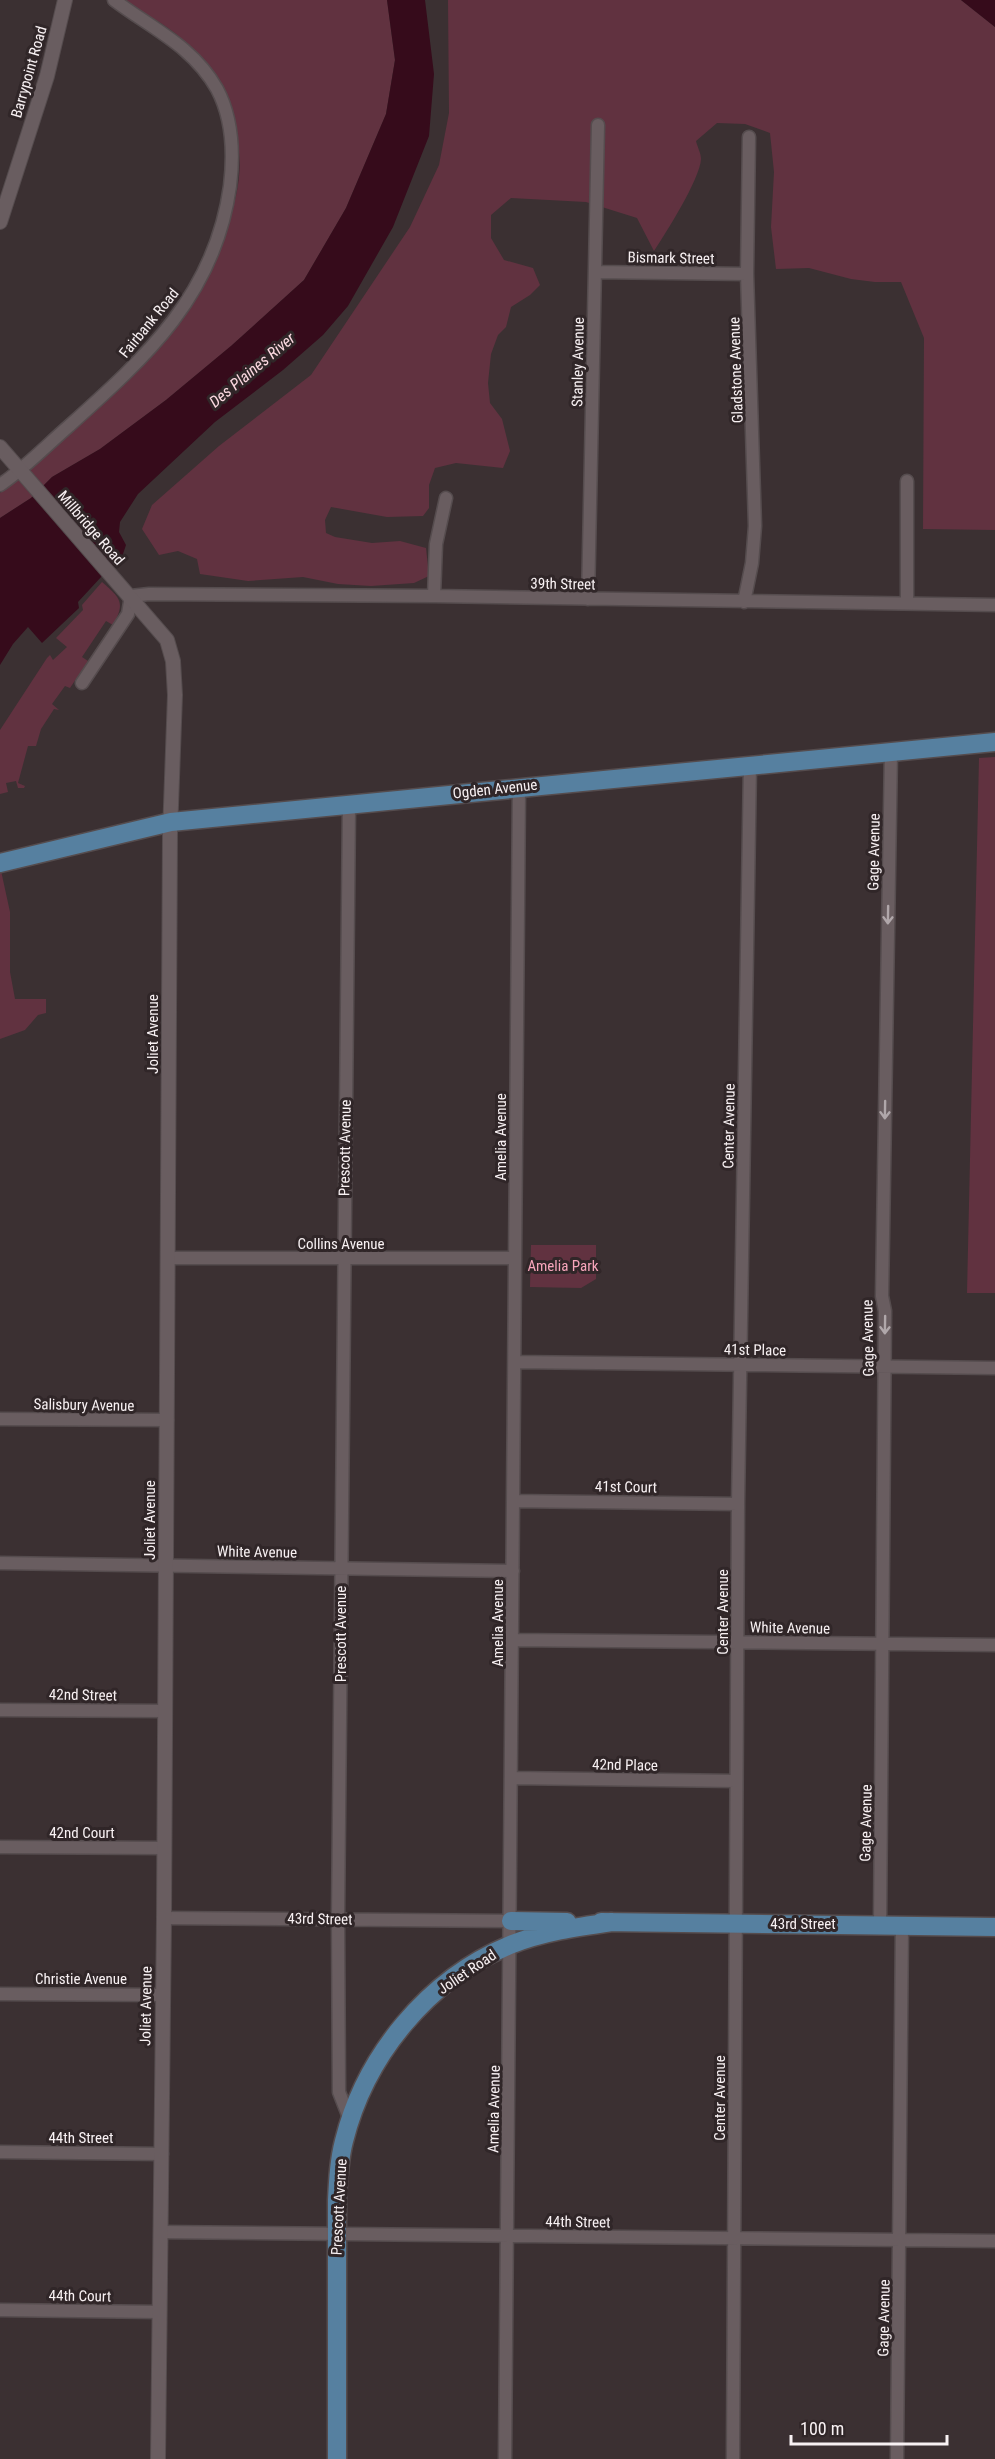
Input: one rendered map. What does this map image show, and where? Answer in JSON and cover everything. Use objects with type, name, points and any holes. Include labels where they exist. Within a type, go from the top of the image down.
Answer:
[{"type":"main road","name":"Ogden Avenue","points":[[0,863],[171,822],[995,741]]},
{"type":"main road","points":[[511,1921],[612,1922]]},
{"type":"main road","name":"43rd Street","points":[[612,1922],[995,1927]]},
{"type":"main road","name":"Joliet Road","points":[[350,2120],[358,2098],[378,2060],[406,2022],[442,1987],[473,1965],[511,1945],[562,1929],[612,1922]]},
{"type":"main road","name":"Prescott Avenue","points":[[337,2459],[339,2168],[350,2120]]},
{"type":"street","name":"Barrypoint Road","points":[[0,222],[47,76],[65,0]]},
{"type":"street","name":"Fairbank Road","points":[[0,485],[23,474],[120,380],[181,311],[216,248],[227,208],[233,164],[231,136],[228,118],[216,88],[208,74],[173,39],[114,0]]},
{"type":"street","name":"Stanley Avenue","points":[[588,599],[598,125]]},
{"type":"street","name":"Gladstone Avenue","points":[[744,602],[752,563],[756,526],[747,274],[749,137]]},
{"type":"street","name":"Bismark Street","points":[[595,272],[747,274]]},
{"type":"street","points":[[0,447],[23,474]]},
{"type":"street","name":"Millbridge Road","points":[[23,474],[117,584],[131,596]]},
{"type":"street","points":[[907,481],[907,603]]},
{"type":"street","points":[[434,596],[436,544],[446,498]]},
{"type":"street","name":"39th Street","points":[[131,596],[149,594],[434,596],[995,605]]},
{"type":"street","points":[[82,683],[128,614],[131,596]]},
{"type":"street","name":"Joliet Avenue","points":[[131,596],[167,640],[172,658],[175,695],[171,822],[158,2459]]},
{"type":"street","name":"Gage Avenue","points":[[880,1924],[884,1644],[885,1311],[882,1296],[891,751]]},
{"type":"street","name":"Center Avenue","points":[[733,2459],[738,1504],[750,765]]},
{"type":"street","name":"Amelia Avenue","points":[[505,2459],[519,787]]},
{"type":"street","name":"Prescott Avenue","points":[[349,806],[338,1919],[339,2092],[350,2120]]},
{"type":"street","name":"Collins Avenue","points":[[168,1258],[515,1258]]},
{"type":"street","name":"41st Place","points":[[515,1362],[995,1368]]},
{"type":"street","name":"Salisbury Avenue","points":[[0,1419],[167,1420]]},
{"type":"street","name":"41st Court","points":[[514,1501],[738,1504]]},
{"type":"street","name":"White Avenue","points":[[0,1563],[513,1570]]},
{"type":"street","name":"White Avenue","points":[[513,1640],[995,1645]]},
{"type":"street","name":"42nd Street","points":[[0,1710],[165,1711]]},
{"type":"street","name":"42nd Place","points":[[512,1778],[736,1781]]},
{"type":"street","name":"42nd Court","points":[[0,1847],[164,1848]]},
{"type":"street","name":"43rd Street","points":[[164,1918],[511,1921]]},
{"type":"street","name":"Gage Avenue","points":[[897,2459],[902,1925]]},
{"type":"street","name":"Christie Avenue","points":[[0,1994],[163,1995]]},
{"type":"street","name":"44th Street","points":[[0,2152],[162,2154]]},
{"type":"street","name":"44th Street","points":[[161,2232],[995,2241]]},
{"type":"street","name":"44th Court","points":[[0,2310],[159,2312]]},
{"type":"green space","points":[[122,0],[387,0],[395,60],[386,114],[346,208],[304,280],[231,346],[166,400],[100,449],[52,477],[31,498],[0,518],[0,493],[136,372],[192,302],[214,263],[235,202],[240,158],[238,144],[229,116],[210,76],[196,53],[176,34]]},
{"type":"green space","points":[[448,0],[961,0],[995,27],[995,530],[923,529],[924,338],[901,282],[851,279],[809,268],[776,269],[771,227],[774,172],[770,133],[745,124],[717,123],[696,141],[701,159],[695,179],[682,206],[654,251],[637,218],[586,202],[511,198],[491,215],[491,238],[504,260],[533,268],[540,285],[530,295],[511,307],[506,327],[498,335],[491,354],[488,383],[490,403],[502,419],[510,451],[503,468],[456,463],[435,468],[429,485],[429,508],[423,516],[387,517],[331,507],[325,520],[326,533],[335,537],[372,543],[400,541],[426,548],[429,576],[414,583],[371,586],[338,584],[303,577],[248,581],[200,574],[197,559],[178,551],[159,555],[142,529],[152,505],[219,446],[311,375],[410,227],[439,165],[449,113]]},
{"type":"green space","points":[[102,582],[119,601],[117,617],[113,625],[106,621],[82,657],[88,661],[70,688],[65,686],[52,704],[59,710],[54,709],[41,729],[36,746],[28,746],[18,783],[25,786],[24,788],[18,788],[16,781],[6,783],[8,792],[0,794],[0,730],[47,658],[50,655],[53,660],[67,647],[56,638],[83,610],[82,605]]},
{"type":"green space","points":[[995,757],[995,1293],[967,1293],[979,758]]},
{"type":"green space","points":[[0,866],[10,912],[10,972],[15,999],[46,999],[46,1013],[38,1015],[25,1030],[0,1039]]},
{"type":"green space","name":"Amelia Park","points":[[531,1245],[596,1245],[596,1279],[581,1288],[530,1287]]},
{"type":"water","name":"Des Plaines River","points":[[387,0],[425,0],[434,74],[429,136],[393,227],[348,306],[323,335],[283,370],[215,422],[138,494],[120,522],[119,532],[126,545],[121,560],[102,576],[78,602],[79,608],[42,643],[28,627],[13,644],[0,665],[0,518],[31,498],[52,477],[100,449],[166,400],[231,346],[304,280],[346,208],[386,114],[395,60]]},
{"type":"water","points":[[961,0],[995,0],[995,27]]}]
